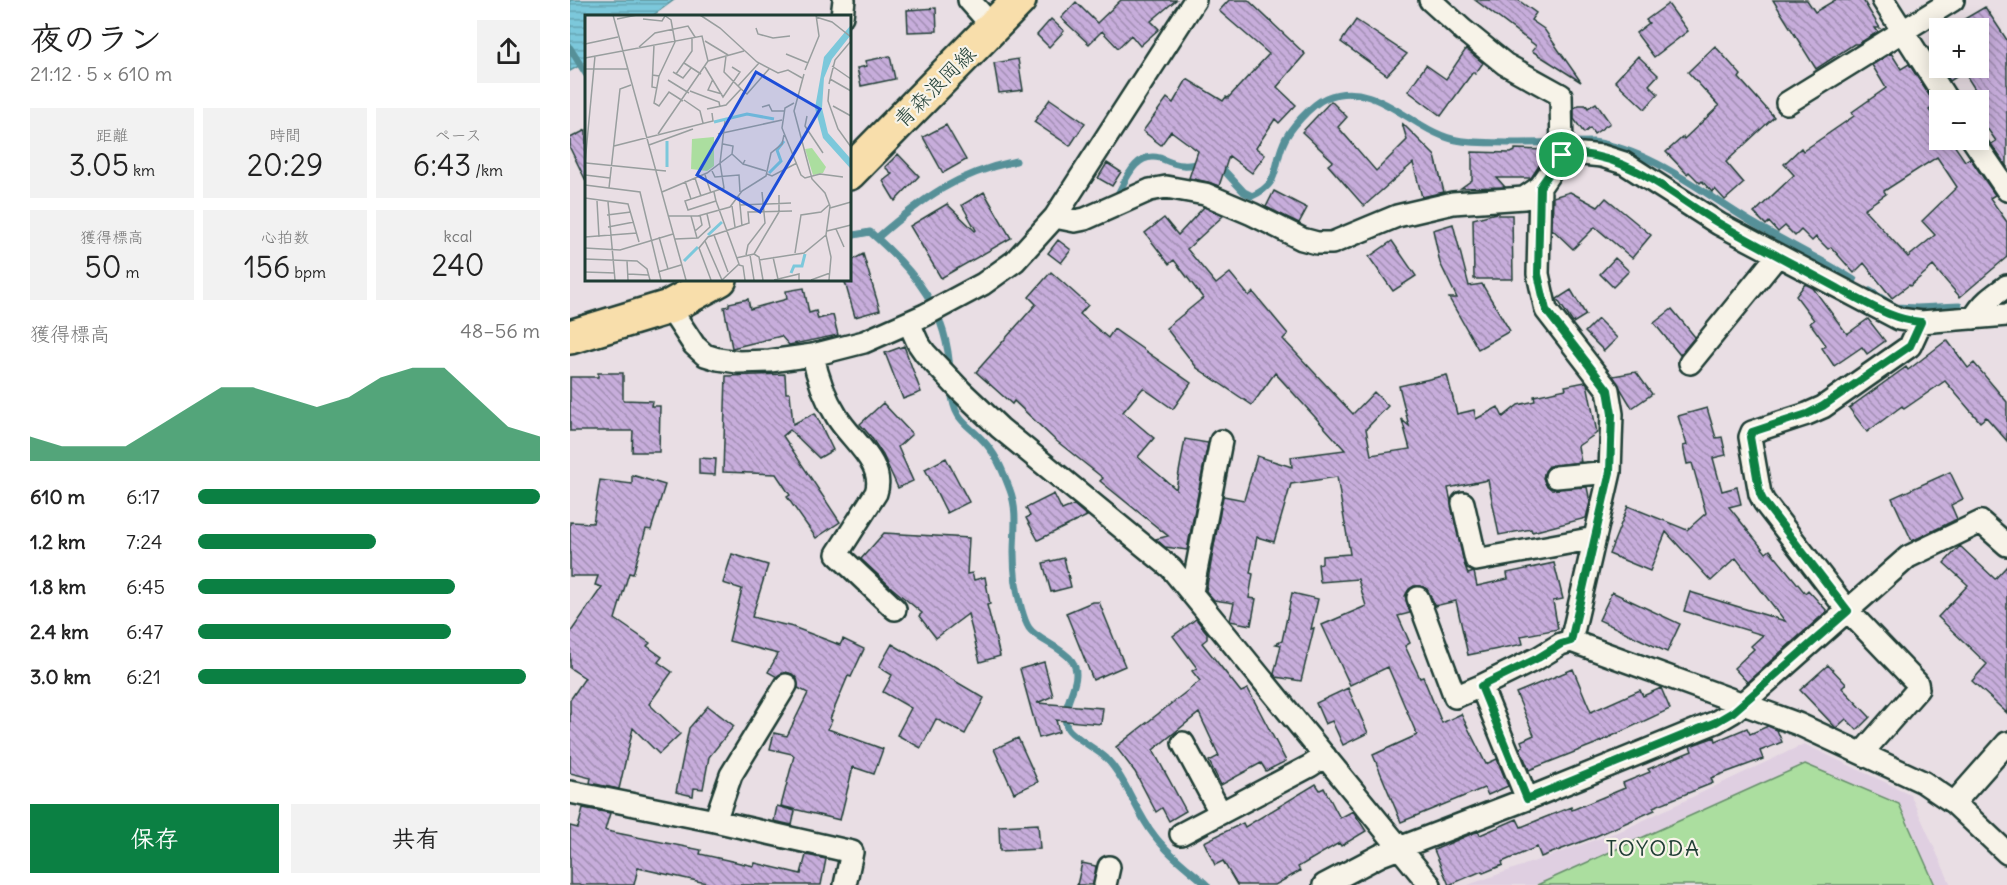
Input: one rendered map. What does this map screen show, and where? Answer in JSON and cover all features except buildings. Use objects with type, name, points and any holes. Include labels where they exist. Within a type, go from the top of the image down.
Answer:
[{"type":"main road","name":"青森浪岡線","points":[[850,172],[1019,0]]},
{"type":"main road","points":[[570,337],[669,307],[718,280]]},
{"type":"street","points":[[842,15],[844,0]]},
{"type":"street","points":[[969,0],[993,27]]},
{"type":"street","points":[[669,307],[694,345],[705,354],[738,362],[770,361],[813,355],[864,342],[917,319],[983,284],[1015,261],[1055,217],[1195,0]]},
{"type":"street","points":[[1430,0],[1505,64],[1561,95],[1562,146],[1540,187],[1538,274],[1546,310],[1608,390],[1612,414],[1610,472],[1571,641]]},
{"type":"street","points":[[1883,0],[1940,90]]},
{"type":"street","points":[[1787,103],[1953,0]]},
{"type":"street","points":[[1562,146],[1582,154],[1602,156],[1624,163],[1719,224],[1899,319],[1921,322],[2007,315]]},
{"type":"street","points":[[1980,150],[2005,183]]},
{"type":"street","points":[[1055,217],[1075,221],[1085,219],[1150,190],[1166,187],[1205,194],[1302,239],[1317,243],[1332,243],[1397,216],[1454,203],[1524,198],[1540,187]]},
{"type":"street","points":[[1690,363],[1778,255]]},
{"type":"street","points":[[1974,318],[1987,300],[2007,286]]},
{"type":"street","points":[[917,319],[918,343],[961,392],[1000,428],[1171,568],[1430,885]]},
{"type":"street","points":[[1862,753],[1918,688],[1917,683],[1848,611],[1764,502],[1760,494],[1750,437],[1752,432],[1807,414],[1832,400],[1910,346],[1921,322]]},
{"type":"street","points":[[813,355],[815,366],[836,417],[873,464],[879,484],[876,493],[837,554],[895,609]]},
{"type":"street","points":[[1192,592],[1221,441]]},
{"type":"street","points":[[1556,477],[1610,472]]},
{"type":"street","points":[[1463,503],[1476,560],[1595,538]]},
{"type":"street","points":[[1324,885],[1381,855],[1527,799],[1716,722],[1745,704],[1908,557],[1981,522],[2007,545]]},
{"type":"street","points":[[1418,598],[1455,697],[1571,641],[1798,724],[1923,782],[1954,803],[2007,853]]},
{"type":"street","points":[[715,821],[732,775],[786,685]]},
{"type":"street","points":[[1481,686],[1527,799]]},
{"type":"street","points":[[1183,743],[1220,812]]},
{"type":"street","points":[[1954,803],[2007,743]]},
{"type":"street","points":[[1181,834],[1325,756]]},
{"type":"street","points":[[570,792],[715,821],[852,852],[845,885]]},
{"type":"shaded area","points":[[1804,744],[1910,794],[1951,885],[1468,885],[1623,830]]},
{"type":"green space","points":[[1805,764],[1899,804],[1935,885],[1537,885]]},
{"type":"water","points":[[570,0],[674,0],[653,15],[585,15],[585,63],[570,71]]},
{"type":"waterway","points":[[570,48],[585,72]]},
{"type":"waterway","points":[[1219,165],[1244,192],[1252,196],[1271,181],[1286,138],[1308,112],[1326,98],[1343,94],[1360,94],[1390,106],[1436,133],[1459,141],[1593,142],[1636,154],[1676,174],[1753,223],[1854,280]]},
{"type":"waterway","points":[[1117,196],[1133,168],[1144,159],[1160,158],[1174,164],[1185,165],[1202,163]]},
{"type":"waterway","points":[[877,238],[941,189],[975,173],[1016,161]]},
{"type":"waterway","points":[[850,236],[870,232],[915,277],[936,311],[943,330],[950,373]]},
{"type":"waterway","points":[[1870,291],[1896,307],[1959,306]]},
{"type":"waterway","points":[[951,390],[959,417],[991,450],[1010,490],[1015,513],[1016,580],[1026,623],[1038,636],[1068,656],[1075,669],[1076,677],[1065,719],[1069,731],[1106,758],[1120,776],[1154,835],[1172,855],[1207,885]]},
{"type":"district","name":"TOYODA","points":[[1653,848]]},
{"type":"route","points":[[1562,155],[1602,156],[1624,163],[1719,224],[1853,296],[1899,319],[1921,322],[1910,346],[1823,406],[1807,414],[1752,432],[1750,437],[1760,494],[1764,502],[1848,611],[1745,704],[1716,722],[1527,799],[1481,686],[1571,641],[1610,472],[1612,414],[1608,390],[1546,310],[1538,274],[1540,187],[1562,155]]}]
